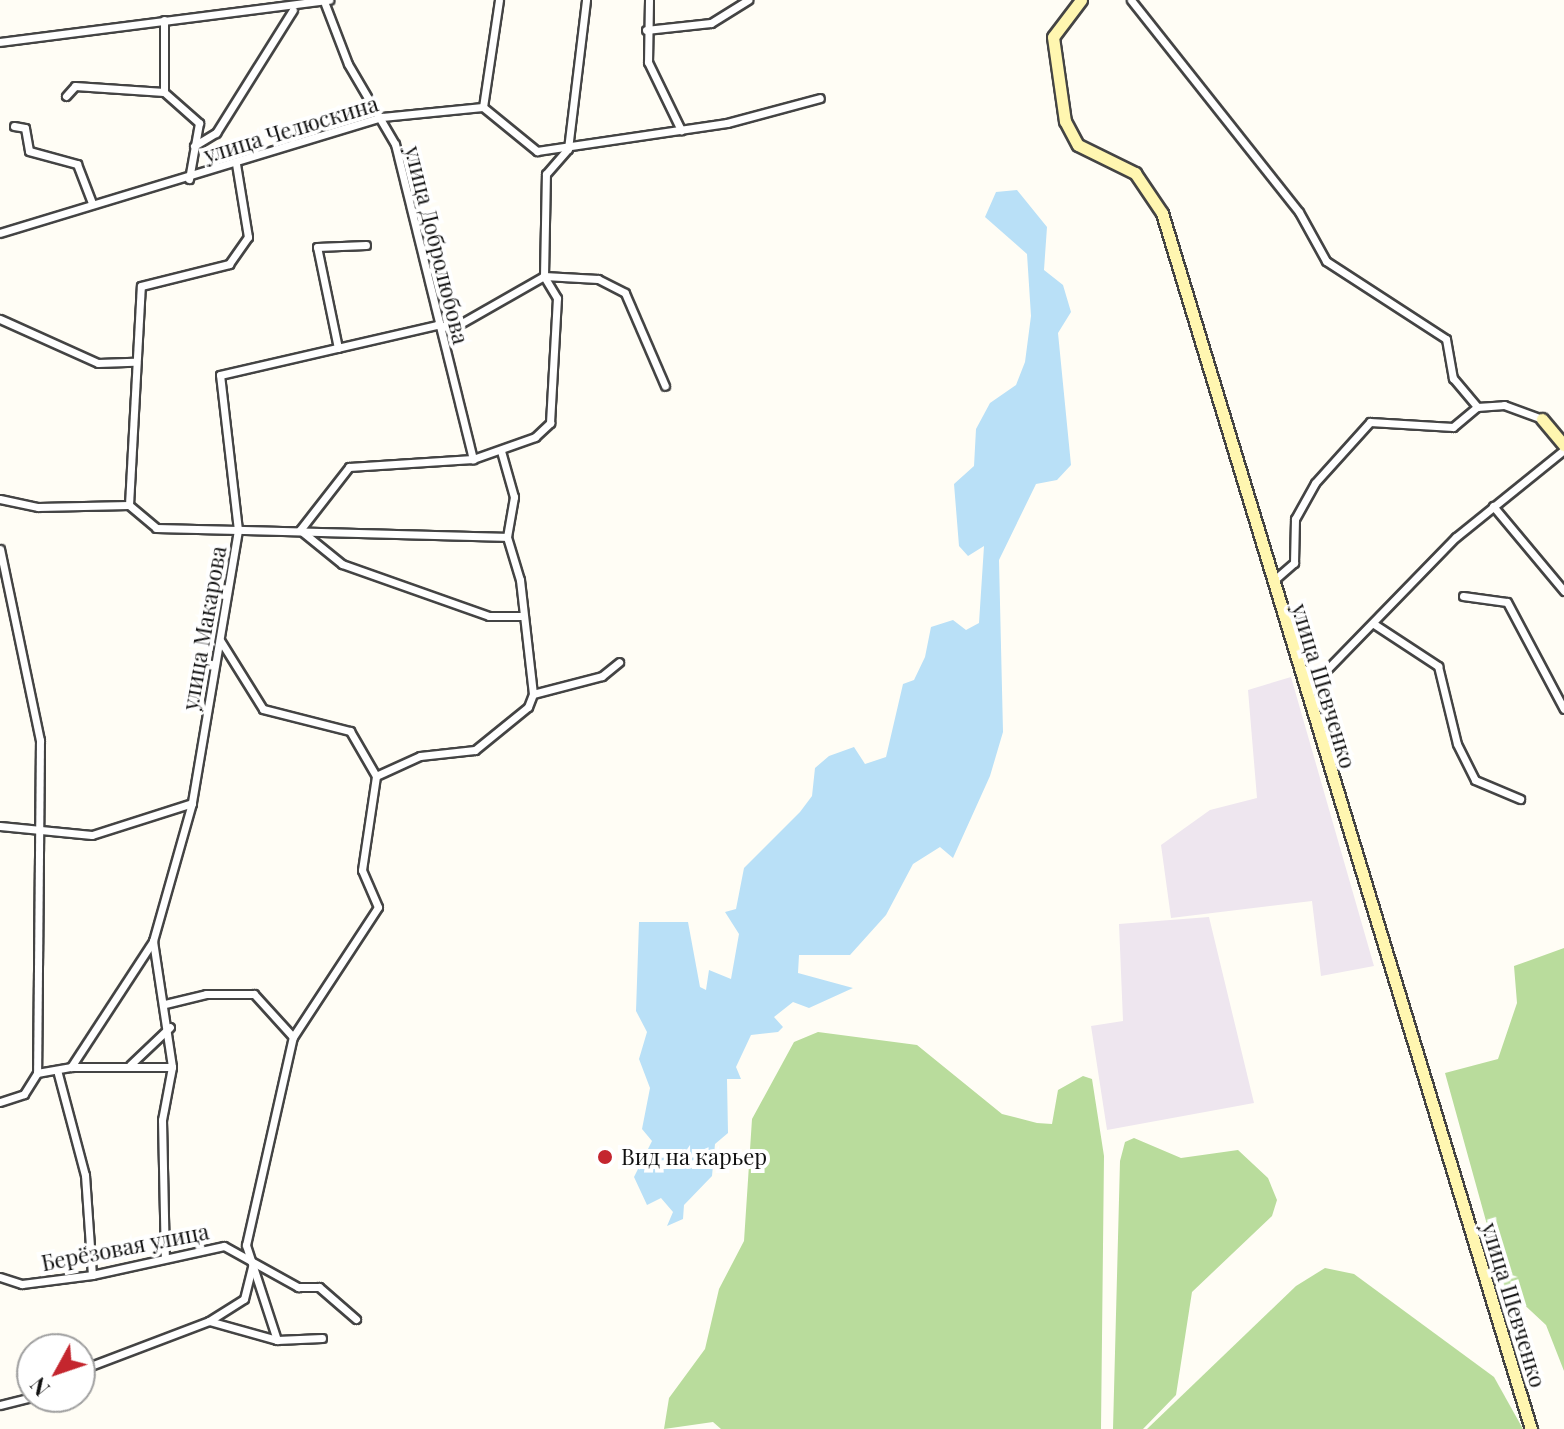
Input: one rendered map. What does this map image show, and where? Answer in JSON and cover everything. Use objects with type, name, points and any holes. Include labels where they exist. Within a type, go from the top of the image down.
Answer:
[{"type":"street","points":[[499,0],[483,107],[537,151],[568,149],[681,130],[820,98]]},
{"type":"street","points":[[300,530],[349,467],[473,459],[501,451],[550,423],[557,298],[544,276],[546,174],[568,149],[586,0]]},
{"type":"street","points":[[649,0],[646,30],[648,62],[681,130]]},
{"type":"street","points":[[646,30],[711,23],[748,0]]},
{"type":"street","name":"улица Шевченко","points":[[1081,0],[1053,37],[1065,121],[1078,145],[1135,173],[1162,213],[1531,1429]]},
{"type":"street","points":[[1131,0],[1299,212],[1326,261],[1446,339],[1453,378],[1477,407]]},
{"type":"street","points":[[0,42],[259,4],[293,10],[327,2]]},
{"type":"street","name":"улица Добролюбова","points":[[327,2],[348,64],[382,117],[395,144],[437,325],[473,459]]},
{"type":"street","points":[[194,146],[216,133],[293,10]]},
{"type":"street","points":[[164,20],[164,92]]},
{"type":"street","points":[[66,96],[75,86],[164,92],[199,123],[189,179]]},
{"type":"street","name":"улица Челюскина","points":[[0,233],[91,201],[189,179],[382,117],[483,107]]},
{"type":"street","points":[[14,126],[25,128],[29,151],[77,164],[91,201]]},
{"type":"street","points":[[0,499],[38,507],[129,505],[134,362],[141,286],[229,264],[248,237],[236,164]]},
{"type":"street","points":[[338,348],[317,247],[366,245]]},
{"type":"street","points":[[507,537],[442,541],[420,533],[238,530],[220,375],[437,325],[453,328],[544,276],[598,279],[625,293],[665,386]]},
{"type":"street","points":[[0,319],[98,363],[134,362]]},
{"type":"street","points":[[1272,581],[1294,563],[1295,519],[1315,483],[1370,422],[1453,427],[1477,407],[1504,405],[1542,419],[1564,447],[1456,537],[1305,691]]},
{"type":"street","points":[[376,776],[420,756],[475,750],[528,707],[533,694],[523,616],[507,537],[514,497],[501,451]]},
{"type":"street","name":"улица Макарова","points":[[129,505],[156,528],[238,530],[192,803],[153,941],[170,1027],[172,1067],[162,1120],[165,1258]]},
{"type":"street","points":[[1493,506],[1564,591]]},
{"type":"street","points":[[300,530],[342,564],[489,616],[523,616]]},
{"type":"street","points":[[0,549],[40,740],[43,825],[37,1073],[24,1094],[0,1102]]},
{"type":"street","points":[[1463,596],[1507,602],[1564,709]]},
{"type":"street","points":[[1374,624],[1438,666],[1475,780],[1520,799]]},
{"type":"street","points":[[220,640],[263,709],[350,731],[376,776],[362,870],[378,907],[293,1037],[246,1245],[277,1340]]},
{"type":"street","points":[[533,694],[602,676],[619,662]]},
{"type":"street","points":[[0,826],[43,825],[92,835],[192,803]]},
{"type":"street","points":[[71,1067],[153,941]]},
{"type":"street","points":[[165,1004],[206,994],[254,994],[293,1037]]},
{"type":"street","points":[[130,1065],[170,1027]]},
{"type":"street","points":[[37,1073],[71,1067],[172,1067]]},
{"type":"street","points":[[57,1070],[85,1175],[92,1275]]},
{"type":"street","name":"Берёзовая улица","points":[[0,1277],[22,1284],[92,1275],[224,1246],[252,1266],[298,1287],[319,1287],[356,1319]]},
{"type":"street","points":[[96,1364],[209,1321],[244,1299],[252,1266]]},
{"type":"street","points":[[209,1321],[277,1340],[322,1338]]},
{"type":"shaded area","points":[[1291,677],[1374,966],[1321,976],[1312,901],[1171,918],[1161,845],[1210,810],[1257,798],[1248,690]]},
{"type":"shaded area","points":[[1209,917],[1254,1103],[1107,1130],[1091,1026],[1123,1021],[1119,924]]},
{"type":"green space","points":[[1564,948],[1564,1371],[1546,1325],[1504,1286],[1445,1073],[1498,1059],[1517,1003],[1514,966]]},
{"type":"green space","points":[[818,1032],[917,1045],[1002,1114],[1037,1123],[1052,1124],[1058,1090],[1083,1076],[1092,1079],[1104,1156],[1101,1429],[721,1429],[713,1422],[664,1429],[669,1398],[705,1349],[719,1289],[744,1241],[752,1119],[794,1042]]},
{"type":"green space","points":[[1134,1138],[1181,1158],[1238,1150],[1268,1178],[1277,1200],[1272,1216],[1192,1292],[1176,1395],[1143,1429],[1113,1429],[1120,1161],[1125,1142]]},
{"type":"green space","points":[[1325,1268],[1354,1274],[1494,1377],[1523,1429],[1147,1429],[1296,1286]]},
{"type":"water","points":[[1017,190],[1047,227],[1044,270],[1063,285],[1071,312],[1058,333],[1071,465],[1057,480],[1036,484],[999,560],[1003,732],[990,776],[953,858],[940,847],[913,864],[886,915],[850,955],[799,955],[798,973],[853,988],[809,1008],[793,1002],[774,1017],[783,1027],[778,1032],[751,1035],[736,1067],[741,1079],[727,1079],[728,1133],[715,1144],[712,1176],[684,1205],[683,1219],[667,1226],[673,1212],[661,1198],[647,1205],[634,1177],[652,1141],[642,1129],[650,1088],[639,1059],[647,1032],[636,1011],[639,922],[688,922],[700,987],[706,990],[709,970],[731,979],[739,934],[725,912],[736,909],[744,868],[800,812],[812,796],[815,768],[829,756],[854,747],[865,764],[886,757],[903,684],[914,680],[925,657],[931,627],[953,620],[966,630],[979,623],[984,546],[968,556],[959,546],[954,484],[974,466],[976,429],[990,403],[1016,385],[1025,362],[1031,316],[1027,254],[985,217],[996,192]]},
{"type":"place","name":"Вид на карьер","points":[[605,1157]]}]
